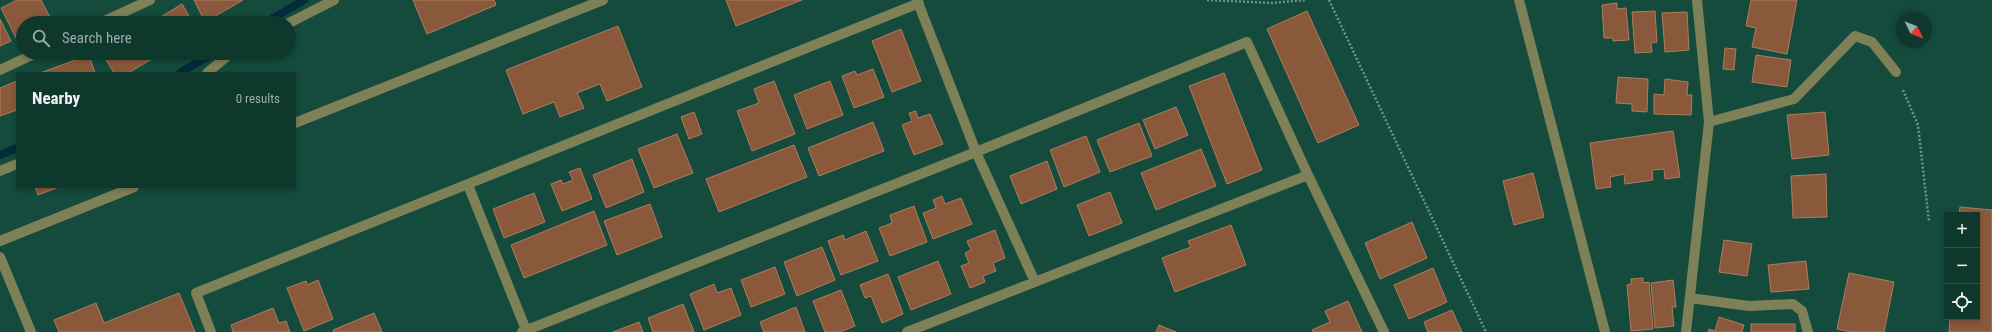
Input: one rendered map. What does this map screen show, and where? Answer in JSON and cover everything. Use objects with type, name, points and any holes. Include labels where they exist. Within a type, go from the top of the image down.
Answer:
[{"type":"street","points":[[115,16],[150,0]]},
{"type":"street","points":[[296,19],[334,0]]},
{"type":"street","points":[[296,123],[603,0]]},
{"type":"street","points":[[1519,0],[1605,332]]},
{"type":"street","points":[[1686,332],[1709,122],[1697,0]]},
{"type":"street","points":[[211,332],[196,293],[468,185],[918,2],[976,152],[1035,282]]},
{"type":"street","points":[[1709,122],[1794,99],[1855,36],[1872,42],[1896,72]]},
{"type":"street","points":[[468,185],[524,331],[976,152],[1247,42],[1308,175],[1384,332]]},
{"type":"street","points":[[0,70],[21,60]]},
{"type":"street","points":[[208,72],[223,60]]},
{"type":"street","points":[[0,171],[16,164]]},
{"type":"street","points":[[908,332],[1308,175]]},
{"type":"street","points":[[0,241],[132,188]]},
{"type":"street","points":[[0,257],[31,332]]},
{"type":"street","points":[[1690,298],[1749,306],[1793,304],[1802,311],[1808,332]]},
{"type":"path","points":[[1207,0],[1272,3],[1305,0]]},
{"type":"path","points":[[1330,0],[1486,332]]},
{"type":"path","points":[[1896,72],[1918,125],[1929,222]]},
{"type":"building","points":[[17,0],[41,0],[49,16],[16,16],[16,38],[1,8]]},
{"type":"building","points":[[194,0],[243,0],[215,16],[202,16]]},
{"type":"building","points":[[413,0],[494,0],[496,5],[427,34]]},
{"type":"building","points":[[726,0],[802,0],[736,26]]},
{"type":"building","points":[[1751,0],[1797,0],[1787,54],[1752,47],[1756,28],[1746,26]]},
{"type":"building","points":[[1617,3],[1617,9],[1626,8],[1629,40],[1613,41],[1613,38],[1604,38],[1602,5]]},
{"type":"building","points":[[182,4],[189,16],[162,16]]},
{"type":"building","points":[[1307,11],[1359,125],[1318,143],[1267,29]]},
{"type":"building","points":[[1655,11],[1657,42],[1651,43],[1652,52],[1635,53],[1632,12]]},
{"type":"building","points":[[1687,12],[1689,50],[1665,52],[1662,13]]},
{"type":"building","points":[[0,19],[11,41],[0,46]]},
{"type":"building","points":[[618,26],[642,87],[607,101],[600,84],[577,93],[584,108],[560,117],[554,102],[523,114],[506,70]]},
{"type":"building","points":[[901,29],[921,81],[892,92],[872,41]]},
{"type":"building","points":[[1725,48],[1736,49],[1734,70],[1723,69]]},
{"type":"building","points":[[1756,55],[1791,60],[1787,87],[1752,82]]},
{"type":"building","points":[[75,60],[91,60],[95,72],[43,72]]},
{"type":"building","points":[[106,60],[150,60],[130,72],[113,72]]},
{"type":"building","points":[[873,69],[884,97],[854,108],[842,76],[855,71],[857,75]]},
{"type":"building","points":[[1224,73],[1262,170],[1227,184],[1189,86]]},
{"type":"building","points":[[1618,77],[1648,79],[1647,112],[1632,111],[1632,104],[1616,103]]},
{"type":"building","points":[[1665,79],[1688,82],[1687,95],[1692,95],[1691,115],[1654,114],[1654,94],[1664,95]]},
{"type":"building","points":[[16,81],[16,110],[0,116],[0,88]]},
{"type":"building","points":[[774,81],[795,134],[752,151],[737,111],[759,103],[754,89]]},
{"type":"building","points":[[830,81],[843,115],[807,129],[794,95]]},
{"type":"building","points":[[1176,107],[1188,135],[1155,149],[1143,120]]},
{"type":"building","points":[[916,111],[918,118],[930,114],[943,144],[914,155],[902,125],[912,121],[909,113]]},
{"type":"building","points":[[694,112],[702,134],[689,139],[681,117]]},
{"type":"building","points":[[1825,112],[1829,155],[1792,159],[1787,115]]},
{"type":"building","points":[[873,122],[884,151],[819,176],[808,148]]},
{"type":"building","points":[[1139,123],[1152,156],[1110,172],[1097,140]]},
{"type":"building","points":[[1673,131],[1680,177],[1665,179],[1664,169],[1652,170],[1653,180],[1625,184],[1624,174],[1610,177],[1611,187],[1596,189],[1590,143]]},
{"type":"building","points":[[677,134],[693,173],[654,188],[638,149]]},
{"type":"building","points":[[1086,136],[1100,172],[1064,187],[1050,150]]},
{"type":"building","points":[[794,145],[807,177],[719,212],[706,179]]},
{"type":"building","points":[[1201,149],[1216,186],[1156,210],[1141,173]]},
{"type":"building","points":[[632,159],[644,192],[606,208],[593,175]]},
{"type":"building","points":[[1047,161],[1057,189],[1021,204],[1010,176]]},
{"type":"building","points":[[580,168],[592,199],[562,211],[551,184],[561,180],[563,184],[573,180],[569,172]]},
{"type":"building","points":[[1533,173],[1544,217],[1514,225],[1503,181]]},
{"type":"building","points":[[1826,174],[1827,217],[1793,218],[1791,176]]},
{"type":"building","points":[[35,188],[56,188],[38,195]]},
{"type":"building","points":[[1110,192],[1122,223],[1089,236],[1077,205]]},
{"type":"building","points":[[534,193],[545,222],[504,238],[493,209]]},
{"type":"building","points":[[942,196],[945,204],[961,198],[972,224],[933,239],[923,213],[936,208],[933,200]]},
{"type":"building","points":[[650,204],[662,237],[617,255],[604,221]]},
{"type":"building","points":[[914,206],[927,242],[890,256],[879,228],[892,223],[890,215]]},
{"type":"building","points":[[1960,207],[1992,210],[1992,332],[1949,332],[1950,320],[1980,320],[1980,212],[1959,212]]},
{"type":"building","points":[[594,211],[607,245],[524,278],[511,245]]},
{"type":"building","points":[[1412,222],[1427,258],[1380,279],[1365,243]]},
{"type":"building","points":[[1231,225],[1246,265],[1175,292],[1162,258],[1191,247],[1188,241]]},
{"type":"building","points":[[995,230],[1005,258],[993,263],[996,271],[983,276],[985,282],[970,288],[961,266],[969,263],[965,253],[971,250],[967,241]]},
{"type":"building","points":[[866,231],[878,261],[841,275],[828,241],[843,235],[845,240]]},
{"type":"building","points":[[1724,240],[1752,244],[1747,276],[1719,272]]},
{"type":"building","points":[[822,247],[835,280],[797,296],[784,262]]},
{"type":"building","points":[[938,261],[951,294],[911,310],[898,277]]},
{"type":"building","points":[[1806,261],[1809,289],[1771,292],[1768,265]]},
{"type":"building","points":[[775,267],[785,294],[751,307],[741,280]]},
{"type":"building","points":[[1433,268],[1447,302],[1409,319],[1394,285]]},
{"type":"building","points":[[1849,273],[1894,282],[1884,332],[1851,332],[1837,329]]},
{"type":"building","points":[[888,274],[903,314],[882,323],[871,296],[865,298],[860,285]]},
{"type":"building","points":[[1643,278],[1643,283],[1649,282],[1653,329],[1631,331],[1627,285],[1631,284],[1631,279]]},
{"type":"building","points":[[318,280],[333,319],[304,331],[287,288],[306,281],[307,285]]},
{"type":"building","points":[[1673,280],[1676,307],[1672,307],[1674,326],[1655,328],[1651,283]]},
{"type":"building","points":[[714,284],[717,293],[731,288],[741,315],[704,330],[690,294]]},
{"type":"building","points":[[841,290],[855,326],[840,332],[825,332],[813,301]]},
{"type":"building","points":[[179,293],[195,332],[59,332],[54,320],[96,303],[104,323]]},
{"type":"building","points":[[1348,301],[1362,332],[1313,332],[1312,330],[1330,322],[1325,311]]},
{"type":"building","points":[[683,304],[694,332],[653,332],[648,318]]},
{"type":"building","points":[[796,307],[805,332],[764,332],[760,322]]},
{"type":"building","points":[[273,308],[279,323],[286,321],[290,332],[233,332],[231,325]]},
{"type":"building","points":[[1452,310],[1462,332],[1428,332],[1424,322]]},
{"type":"building","points":[[374,313],[382,332],[334,332],[333,330]]},
{"type":"building","points":[[1719,317],[1744,325],[1742,332],[1708,332],[1709,329],[1715,331]]},
{"type":"building","points":[[639,322],[643,332],[613,332]]},
{"type":"building","points":[[1751,324],[1795,324],[1795,332],[1751,332]]},
{"type":"building","points":[[1159,325],[1176,332],[1156,332]]},
{"type":"waterway","points":[[277,16],[304,0]]},
{"type":"waterway","points":[[182,72],[202,60]]},
{"type":"waterway","points":[[0,155],[16,148]]}]
